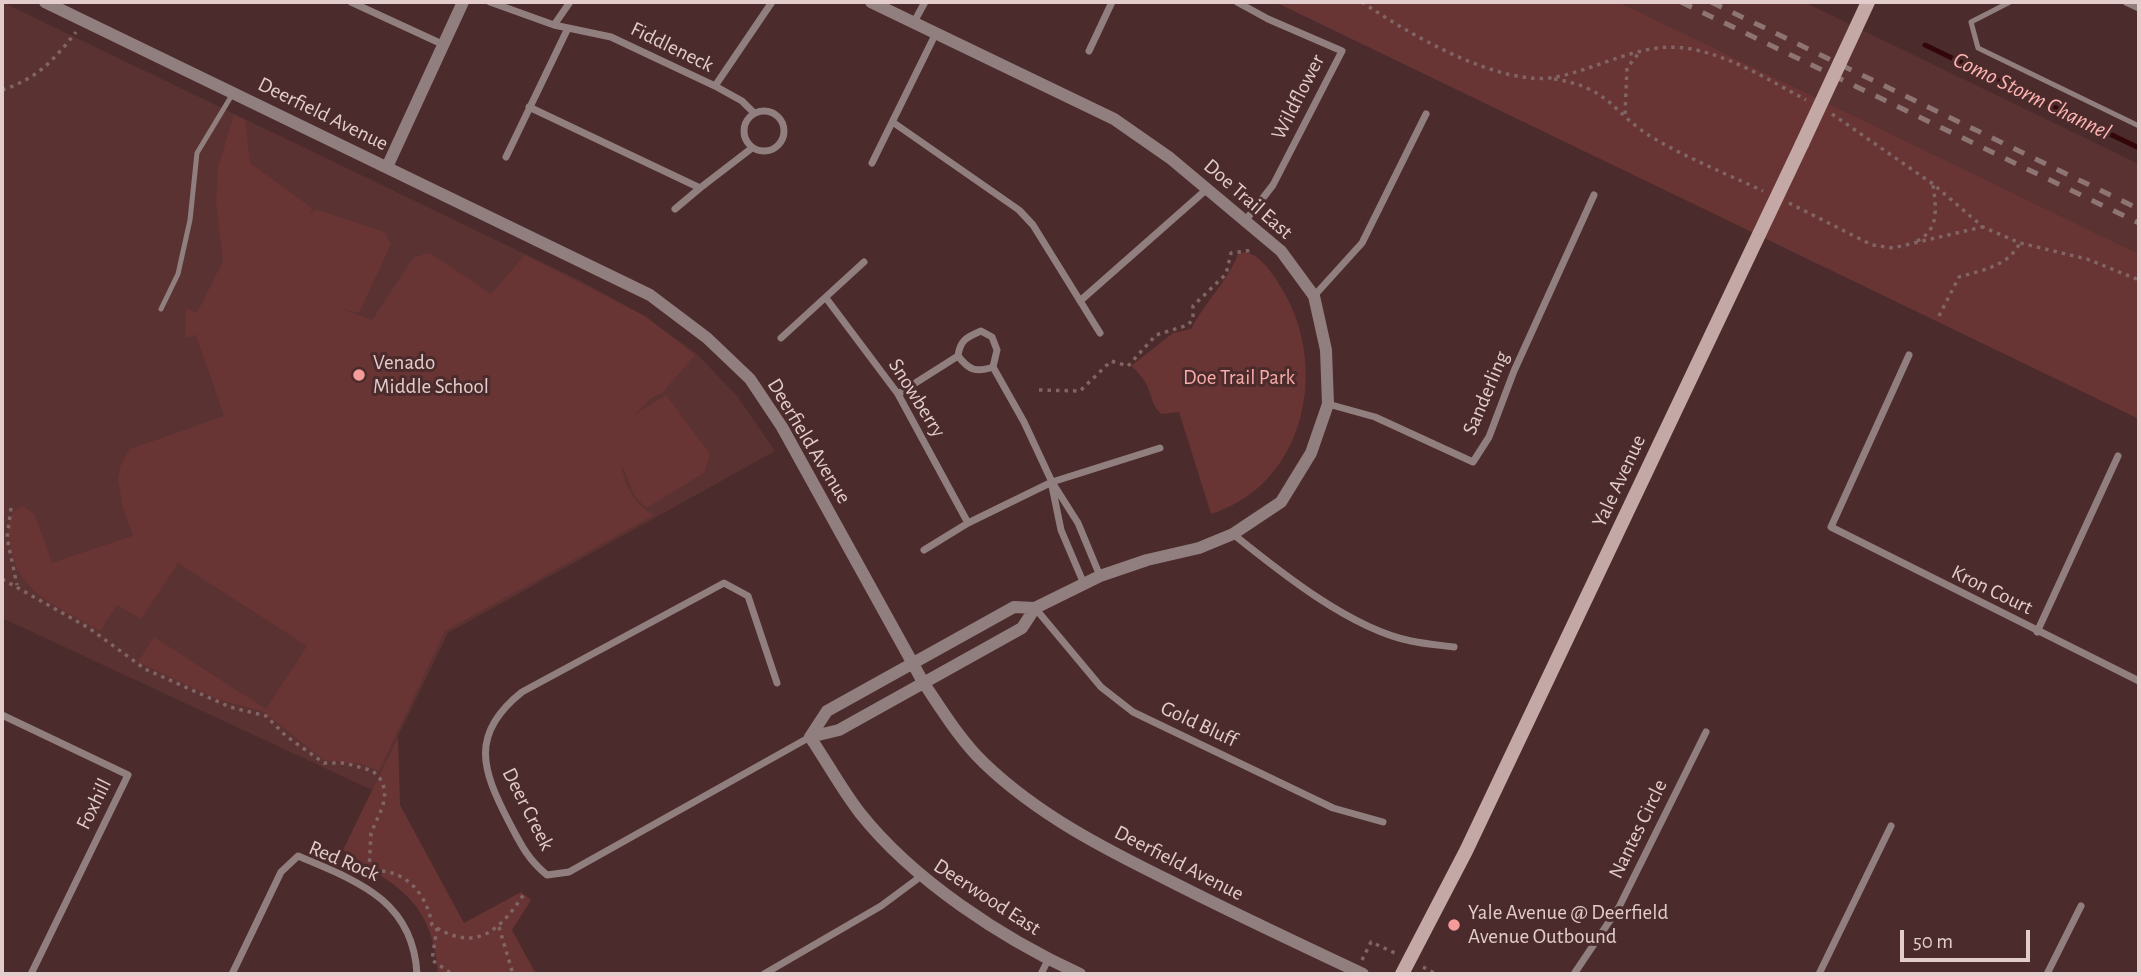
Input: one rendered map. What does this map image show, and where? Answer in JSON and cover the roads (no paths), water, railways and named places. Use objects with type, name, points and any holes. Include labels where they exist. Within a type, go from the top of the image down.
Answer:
[{"type":"main road","name":"Yale Avenue","points":[[1402,974],[1466,851],[1868,2]]},
{"type":"street","name":"Deerfield Avenue","points":[[45,2],[650,296],[716,346],[750,379],[782,426],[923,682],[949,721],[982,761],[1019,794],[1070,829],[1218,905],[1360,973]]},
{"type":"street","points":[[351,2],[442,44]]},
{"type":"street","points":[[387,167],[463,2]]},
{"type":"street","name":"Fiddleneck","points":[[490,2],[554,24],[611,37],[715,86],[742,101],[753,112],[765,111],[777,117],[783,127],[783,140],[775,149],[764,152],[751,148]]},
{"type":"street","points":[[554,24],[570,2]]},
{"type":"street","points":[[715,86],[772,2]]},
{"type":"street","name":"Doe Trail East","points":[[871,2],[1114,119],[1170,158],[1281,251],[1314,296],[1326,349],[1328,404],[1311,453],[1281,502],[1233,534],[1199,548],[1147,560],[1100,576],[1035,608],[1014,607],[912,663]]},
{"type":"street","points":[[914,22],[925,2]]},
{"type":"street","points":[[1089,51],[1112,2]]},
{"type":"street","name":"Wildflower","points":[[1237,2],[1268,19],[1342,51],[1273,185],[1245,221]]},
{"type":"street","points":[[2126,2],[2139,8]]},
{"type":"street","points":[[506,157],[568,28]]},
{"type":"street","points":[[872,163],[894,123],[935,34]]},
{"type":"street","points":[[529,107],[701,188]]},
{"type":"street","points":[[675,209],[751,148],[746,140],[745,129],[753,112]]},
{"type":"street","points":[[1314,296],[1362,243],[1426,114]]},
{"type":"street","points":[[894,123],[1019,210],[1033,225],[1100,333]]},
{"type":"street","points":[[1080,301],[1207,189]]},
{"type":"street","name":"Sanderling","points":[[1328,404],[1375,417],[1473,462],[1489,437],[1514,370],[1594,195]]},
{"type":"street","points":[[781,338],[864,262]]},
{"type":"street","name":"Snowberry","points":[[826,299],[898,394],[968,523]]},
{"type":"street","points":[[993,367],[980,371],[968,369],[958,356],[959,345],[967,337],[981,331],[992,337],[997,350],[993,367],[1024,422],[1052,482],[1078,523],[1100,576]]},
{"type":"street","name":"Kron Court","points":[[1909,355],[1831,527],[2139,681]]},
{"type":"street","points":[[898,394],[958,356]]},
{"type":"street","points":[[924,550],[968,523],[1052,482],[1160,448]]},
{"type":"street","points":[[2038,632],[2118,456]]},
{"type":"street","points":[[1052,482],[1061,530],[1084,584]]},
{"type":"street","points":[[1233,534],[1273,567],[1349,617],[1409,641],[1454,647]]},
{"type":"street","name":"Deer Creek","points":[[776,683],[748,596],[724,583],[522,692],[506,705],[494,721],[488,743],[485,761],[488,782],[530,862],[547,874],[569,873],[810,737],[839,730],[923,682]]},
{"type":"street","name":"Doe Trail East","points":[[923,682],[1023,628],[1035,608]]},
{"type":"street","name":"Gold Bluff","points":[[1035,608],[1101,687],[1133,712],[1333,808],[1383,822]]},
{"type":"street","name":"Deer Creek","points":[[810,737],[827,711],[912,663]]},
{"type":"street","name":"Foxhill","points":[[2,715],[128,775],[31,974]]},
{"type":"street","name":"Nantes Circle","points":[[1574,974],[1619,907],[1706,732]]},
{"type":"street","name":"Deerwood East","points":[[810,737],[860,813],[920,877],[1048,960],[1080,974]]},
{"type":"street","points":[[1819,974],[1891,826]]},
{"type":"street","name":"Red Rock","points":[[232,974],[281,872],[298,856],[380,895],[403,923],[416,953],[417,974]]},
{"type":"street","points":[[764,974],[881,906],[920,877]]},
{"type":"street","points":[[2047,974],[2081,906]]},
{"type":"street","points":[[1041,974],[1048,960]]},
{"type":"lane","points":[[2011,2],[1971,22],[1978,48],[2139,126]]},
{"type":"lane","points":[[161,309],[178,274],[193,196],[197,152],[233,92]]},
{"type":"waterway","name":"Como Storm Channel","points":[[1925,45],[2139,148]]},
{"type":"railway","points":[[1681,2],[2139,223]]},
{"type":"railway","points":[[1711,2],[2139,209]]},
{"type":"place","name":"Venado Middle School","points":[[359,375]]},
{"type":"place","name":"Yale Avenue @ Deerfield Avenue Outbound","points":[[1454,925]]},
{"type":"park label","name":"Doe Trail Park","points":[[1239,378]]}]
